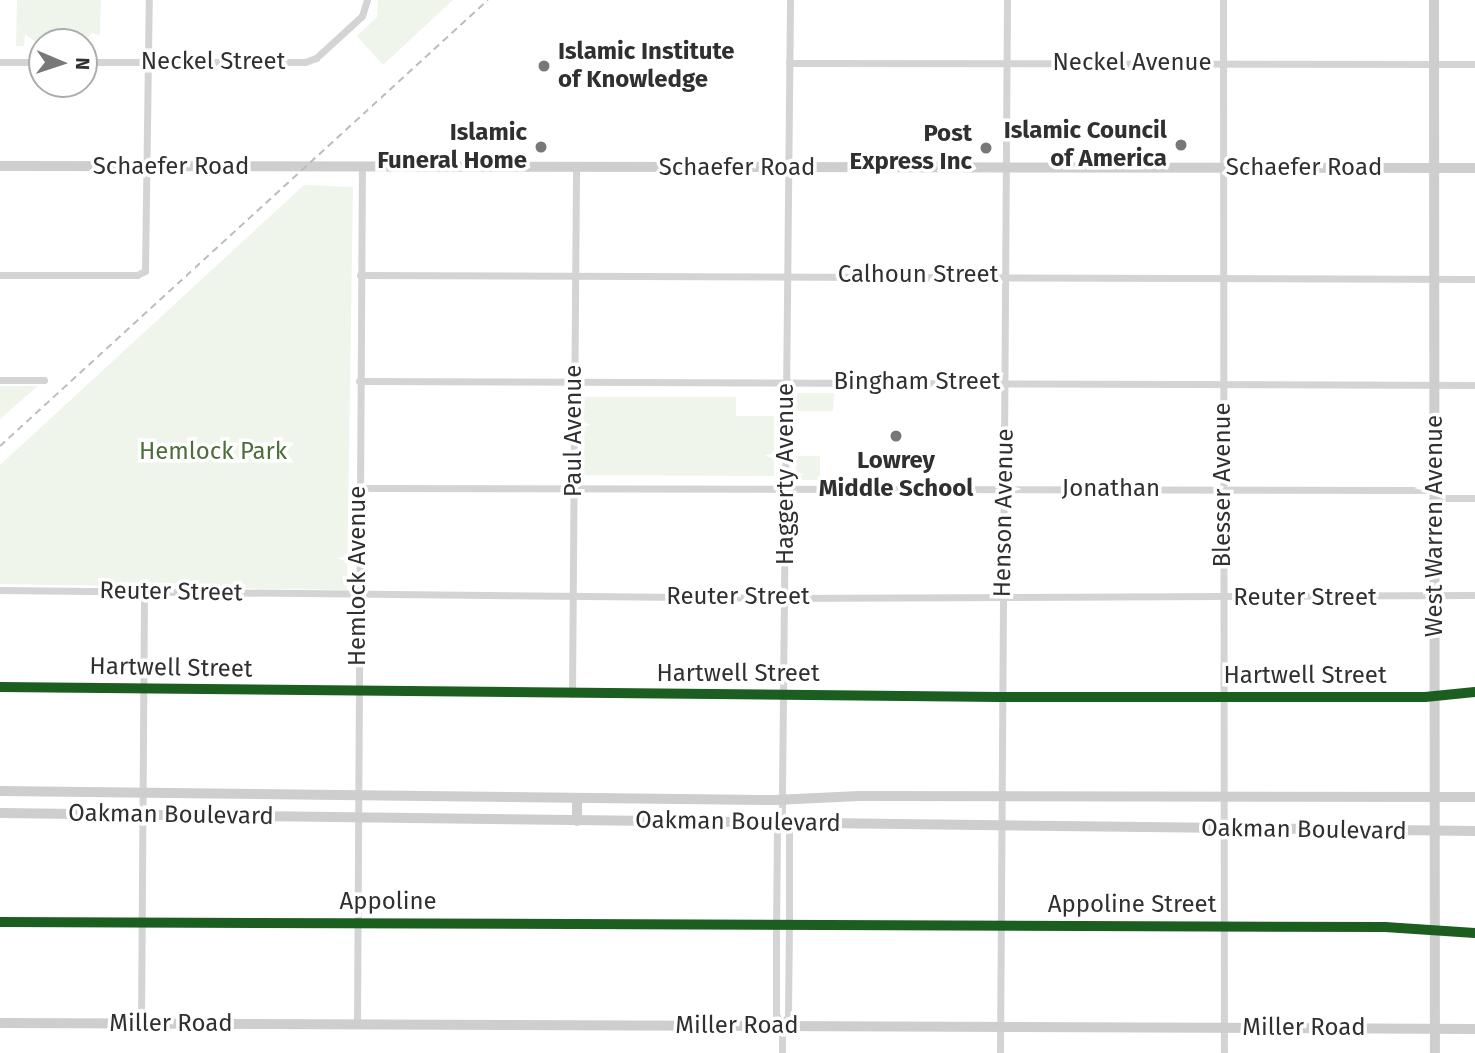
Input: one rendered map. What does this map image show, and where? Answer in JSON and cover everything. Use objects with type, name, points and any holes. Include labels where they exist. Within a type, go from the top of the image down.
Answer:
[{"type":"street","points":[[0,275],[142,274],[149,0]]},
{"type":"street","name":"Neckel Street","points":[[98,62],[305,62],[335,41],[362,16],[367,0]]},
{"type":"street","name":"Haggerty Avenue","points":[[782,1053],[782,1026],[776,1014],[776,876],[777,827],[782,822],[790,0]]},
{"type":"street","name":"Henson Avenue","points":[[1000,1053],[1000,697],[1005,489],[1007,0]]},
{"type":"street","name":"Blesser Avenue","points":[[1223,0],[1224,1053]]},
{"type":"street","name":"West Warren Avenue","points":[[1434,0],[1435,1053]]},
{"type":"street","points":[[0,62],[28,62]]},
{"type":"street","name":"Neckel Avenue","points":[[789,63],[1475,64]]},
{"type":"street","name":"Schaefer Road","points":[[0,166],[576,169],[1475,168]]},
{"type":"street","name":"Hemlock Avenue","points":[[357,1025],[358,488],[362,168]]},
{"type":"street","name":"Paul Avenue","points":[[572,694],[576,169]]},
{"type":"street","name":"Calhoun Street","points":[[360,275],[1223,275],[1475,279]]},
{"type":"street","points":[[0,380],[44,380]]},
{"type":"street","name":"Bingham Street","points":[[359,381],[1475,385]]},
{"type":"street","name":"Jonathan","points":[[358,488],[1223,488],[1436,494],[1475,498]]},
{"type":"street","name":"Reuter Street","points":[[0,590],[785,598],[1475,595]]},
{"type":"street","points":[[141,1024],[144,592]]},
{"type":"street","name":"Hartwell Street","points":[[0,687],[1000,697],[1224,697],[1475,692]]},
{"type":"street","name":"Oakman Boulevard","points":[[0,791],[782,800],[1000,796],[1475,797]]},
{"type":"street","points":[[577,821],[578,798]]},
{"type":"street","name":"Oakman Boulevard","points":[[0,813],[1435,833],[1475,831]]},
{"type":"street","name":"Haggerty Avenue","points":[[782,822],[789,827],[788,1016],[782,1026]]},
{"type":"street","points":[[776,876],[789,877]]},
{"type":"street","name":"Appoline","points":[[0,922],[789,925]]},
{"type":"street","name":"Appoline Street","points":[[789,925],[1224,926],[1475,933]]},
{"type":"street","points":[[776,980],[788,981]]},
{"type":"street","name":"Miller Road","points":[[0,1024],[1475,1029]]},
{"type":"green space","points":[[17,0],[101,0],[100,35],[98,28],[28,28],[24,46],[16,46]]},
{"type":"green space","points":[[378,0],[453,0],[383,65],[357,36],[377,17]]},
{"type":"green space","name":"Hemlock Park","points":[[304,185],[353,187],[347,590],[0,584],[0,465]]},
{"type":"green space","points":[[0,386],[38,386],[0,419]]},
{"type":"green space","points":[[797,393],[834,393],[833,411],[796,411]]},
{"type":"green space","name":"Lowrey Middle School","points":[[584,397],[736,397],[736,416],[774,416],[774,476],[583,475]]},
{"type":"green space","points":[[796,456],[820,456],[820,480],[796,480]]},
{"type":"railway","points":[[0,446],[488,0]]},
{"type":"cycle path","points":[[0,687],[1000,697],[1425,697],[1475,692]]},
{"type":"cycle path","points":[[0,922],[1385,927],[1475,933]]},
{"type":"place","name":"Islamic Institute of Knowledge","points":[[544,66]]},
{"type":"place","name":"Islamic Council of America","points":[[1181,145]]},
{"type":"place","name":"Islamic Funeral Home","points":[[541,147]]},
{"type":"place","name":"Post Express Inc","points":[[986,148]]},
{"type":"place","name":"Lowrey Middle School","points":[[896,436]]}]
